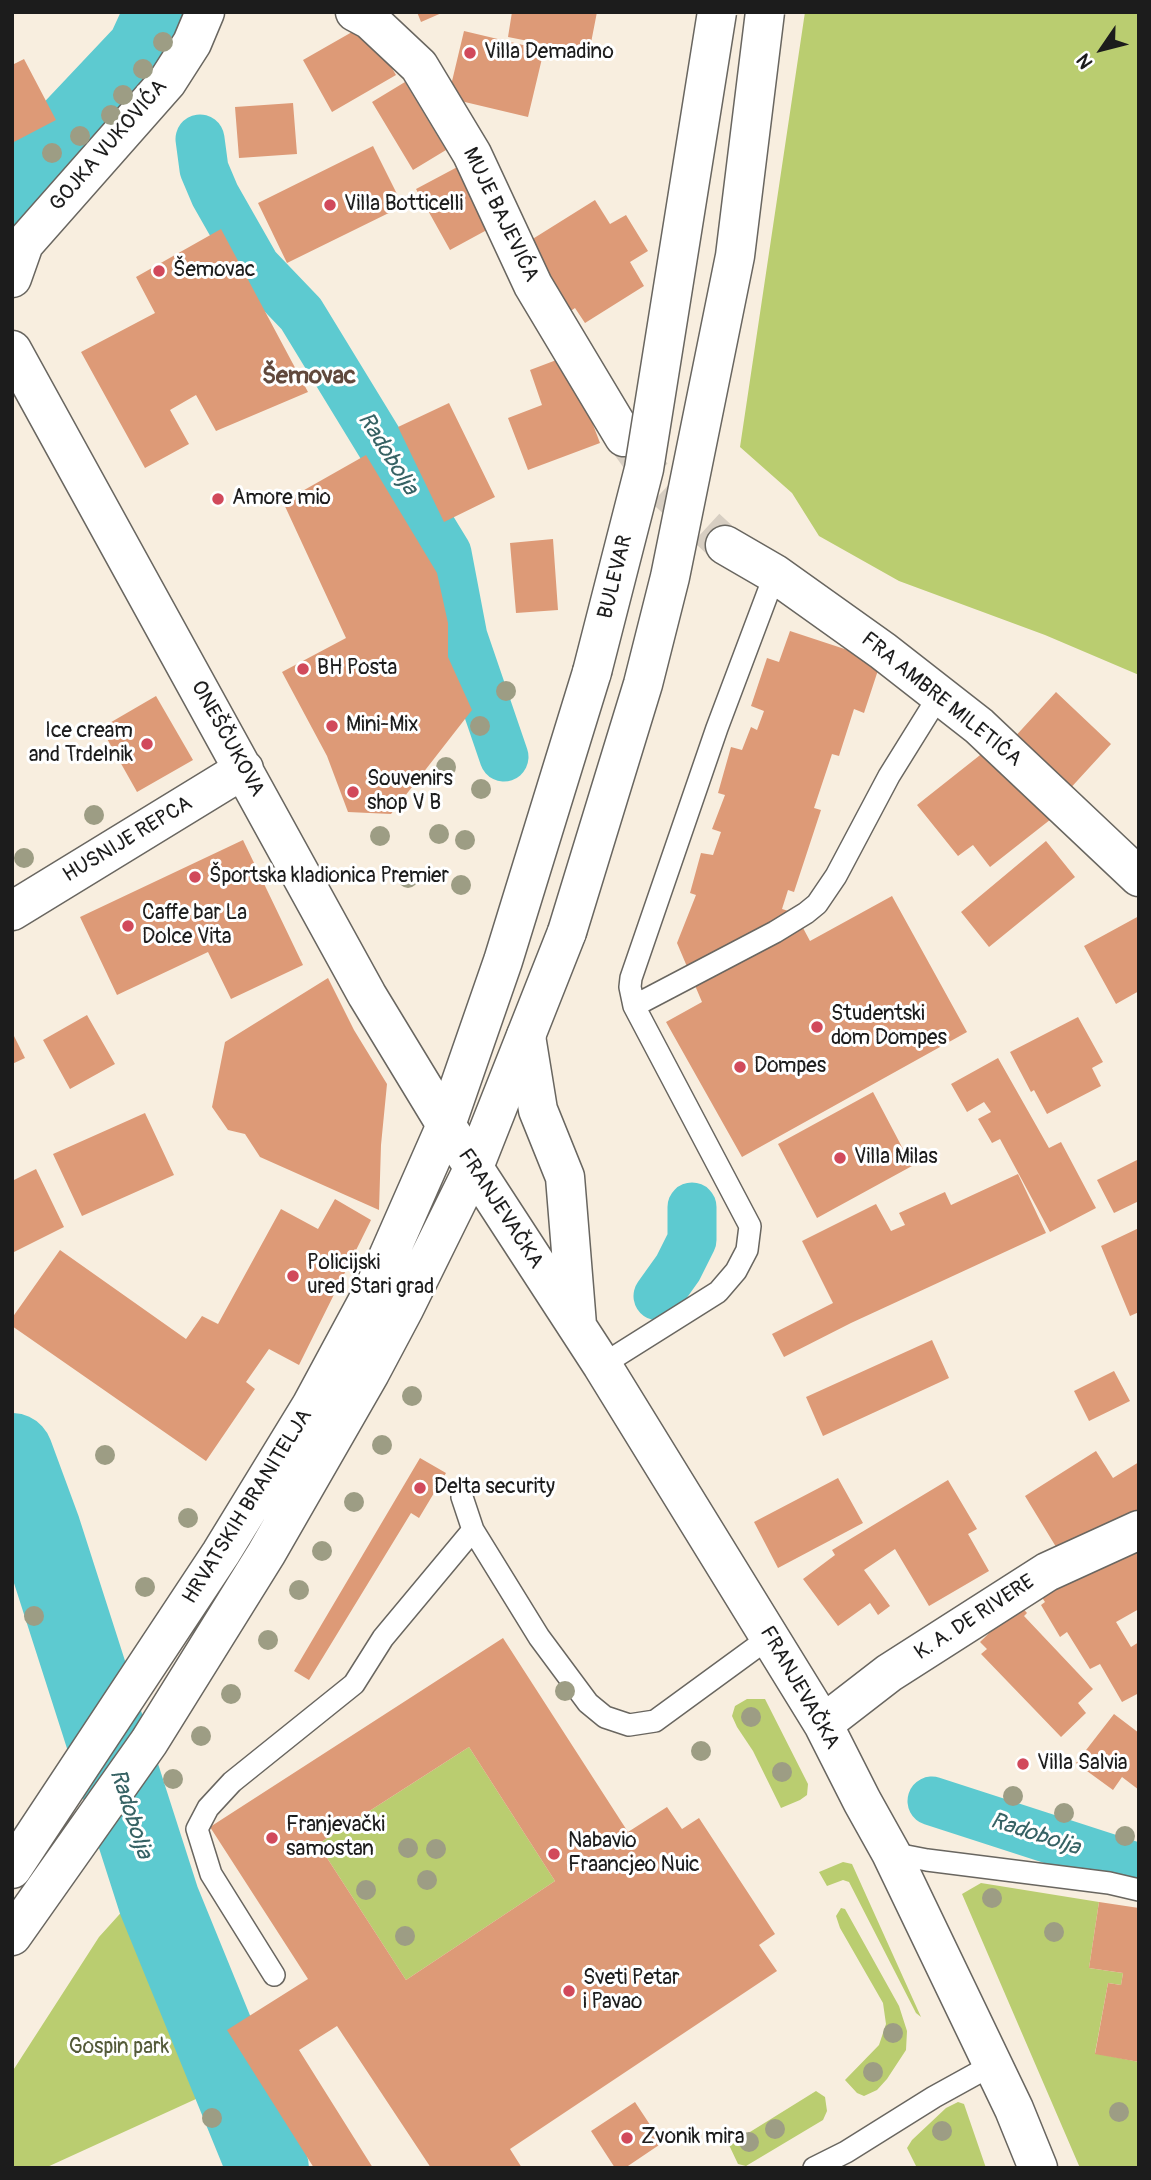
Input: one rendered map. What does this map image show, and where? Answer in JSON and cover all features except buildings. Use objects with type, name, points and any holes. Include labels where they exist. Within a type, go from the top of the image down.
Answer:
[{"type":"street","name":"GOJKA VUKOVIĆA","points":[[12,278],[24,244],[167,82],[192,43],[205,12]]},
{"type":"street","name":"MUJE BAJEVIĆA","points":[[355,12],[370,20],[419,66],[472,154],[533,285],[624,437]]},
{"type":"street","name":"BULEVAR","points":[[446,1125],[503,961],[592,672],[644,469],[716,12]]},
{"type":"street","points":[[12,1936],[149,1742],[267,1554],[404,1310],[474,1167],[567,932],[643,684],[678,538],[735,256],[765,12]]},
{"type":"street","name":"ONEŠČUKOVA","points":[[12,350],[367,995],[446,1125]]},
{"type":"street","name":"FRA AMBRE MILETIĆA","points":[[725,545],[775,574],[940,694],[979,726],[1139,877]]},
{"type":"street","name":"HUSNIJE REPCA","points":[[12,911],[244,769]]},
{"type":"street","name":"FRANJEVAČKA","points":[[526,1036],[538,1110],[565,1177],[578,1327]]},
{"type":"street","name":"FRANJEVAČKA","points":[[446,1125],[602,1365],[823,1724],[891,1853],[1038,2168]]},
{"type":"street","name":"HRVATSKIH BRANITELJA","points":[[12,1869],[221,1553],[311,1406],[373,1291],[446,1125]]},
{"type":"street","name":"K. A. DE RIVERE","points":[[823,1724],[889,1673],[1047,1572],[1139,1530]]},
{"type":"lane","points":[[602,1365],[718,1292],[736,1271],[747,1250],[750,1226],[634,1006],[631,978],[717,728],[775,574]]},
{"type":"lane","points":[[634,1006],[775,932],[817,904],[836,876],[889,776],[940,694]]},
{"type":"lane","points":[[462,1497],[473,1530],[539,1637],[588,1703],[605,1717],[629,1725],[655,1721],[769,1637]]},
{"type":"lane","points":[[274,1975],[211,1874],[197,1829],[208,1808],[232,1782],[354,1684],[383,1638],[473,1530]]},
{"type":"lane","points":[[891,1853],[1139,1890]]},
{"type":"lane","points":[[814,2168],[851,2160],[934,2098],[992,2065]]},
{"type":"green space","points":[[805,12],[1139,12],[1139,675],[1045,635],[899,581],[819,536],[792,493],[740,447]]},
{"type":"green space","points":[[747,1699],[765,1699],[808,1784],[807,1795],[781,1808],[732,1716],[735,1706]]},
{"type":"green space","points":[[469,1747],[555,1881],[406,1980],[318,1844]]},
{"type":"green space","points":[[843,1862],[852,1864],[921,2017],[916,2013],[849,1882],[843,1880],[827,1886],[819,1872]]},
{"type":"green space","points":[[981,1883],[1099,1902],[1089,1968],[1123,1973],[1121,1985],[1108,1983],[1095,2053],[1139,2062],[1139,2168],[1080,2168],[962,1894]]},
{"type":"green space","name":"Gospin park","points":[[136,1896],[220,2088],[45,2168],[12,2168],[12,2072],[99,1937]]},
{"type":"green space","points":[[841,1908],[845,1909],[899,2006],[907,2031],[906,2050],[887,2079],[877,2090],[864,2096],[857,2093],[845,2080],[879,2045],[886,2024],[883,2003],[840,1928],[836,1916]]},
{"type":"green space","points":[[816,2091],[825,2097],[827,2111],[823,2120],[746,2166],[738,2164],[729,2145]]},
{"type":"green space","points":[[958,2102],[964,2104],[986,2168],[917,2168],[907,2148],[946,2108]]},
{"type":"water","points":[[150,12],[173,12],[161,60],[39,177],[14,181],[87,98]]},
{"type":"waterway","name":"Radobolja","points":[[13,195],[147,53],[163,12]]},
{"type":"waterway","name":"Radobolja","points":[[180,12],[183,32]]},
{"type":"waterway","name":"Radobolja","points":[[200,139],[204,169],[215,195],[256,267],[301,314],[447,553],[463,637],[504,757]]},
{"type":"waterway","name":"Radobolja","points":[[658,1296],[678,1268],[692,1240],[692,1207]]},
{"type":"waterway","name":"Radobolja","points":[[12,1454],[40,1530],[159,1901],[268,2168]]},
{"type":"waterway","name":"Radobolja","points":[[932,1801],[1139,1868]]},
{"type":"tunnel","points":[[630,444],[658,483],[725,545]]},
{"type":"place","name":"Villa Demadino","points":[[470,53]]},
{"type":"place","name":"Villa Botticelli","points":[[330,205]]},
{"type":"place","name":"Šemovac","points":[[159,271]]},
{"type":"place","name":"Amore mio","points":[[218,499]]},
{"type":"place","name":"BH Posta","points":[[303,669]]},
{"type":"place","name":"Mini-Mix","points":[[332,726]]},
{"type":"place","name":"Ice cream and Trdelnik","points":[[147,744]]},
{"type":"place","name":"Souvenirs shop V B","points":[[353,792]]},
{"type":"place","name":"Športska kladionica Premier","points":[[195,877]]},
{"type":"place","name":"Caffe bar La Dolce Vita","points":[[128,926]]},
{"type":"place","name":"Studentski dom Dompes","points":[[817,1027]]},
{"type":"place","name":"Dompes","points":[[740,1067]]},
{"type":"place","name":"Villa Milas","points":[[840,1158]]},
{"type":"place","name":"Policijski ured Stari grad","points":[[293,1276]]},
{"type":"place","name":"Delta security","points":[[420,1488]]},
{"type":"place","name":"Villa Salvia","points":[[1023,1764]]},
{"type":"place","name":"Franjevački samostan","points":[[272,1838]]},
{"type":"place","name":"Nabavio Fraancjeo Nuic","points":[[554,1854]]},
{"type":"place","name":"Sveti Petar i Pavao","points":[[569,1991]]},
{"type":"place","name":"Zvonik mira","points":[[627,2138]]},
{"type":"district","name":"Šemovac","points":[[309,377]]}]
